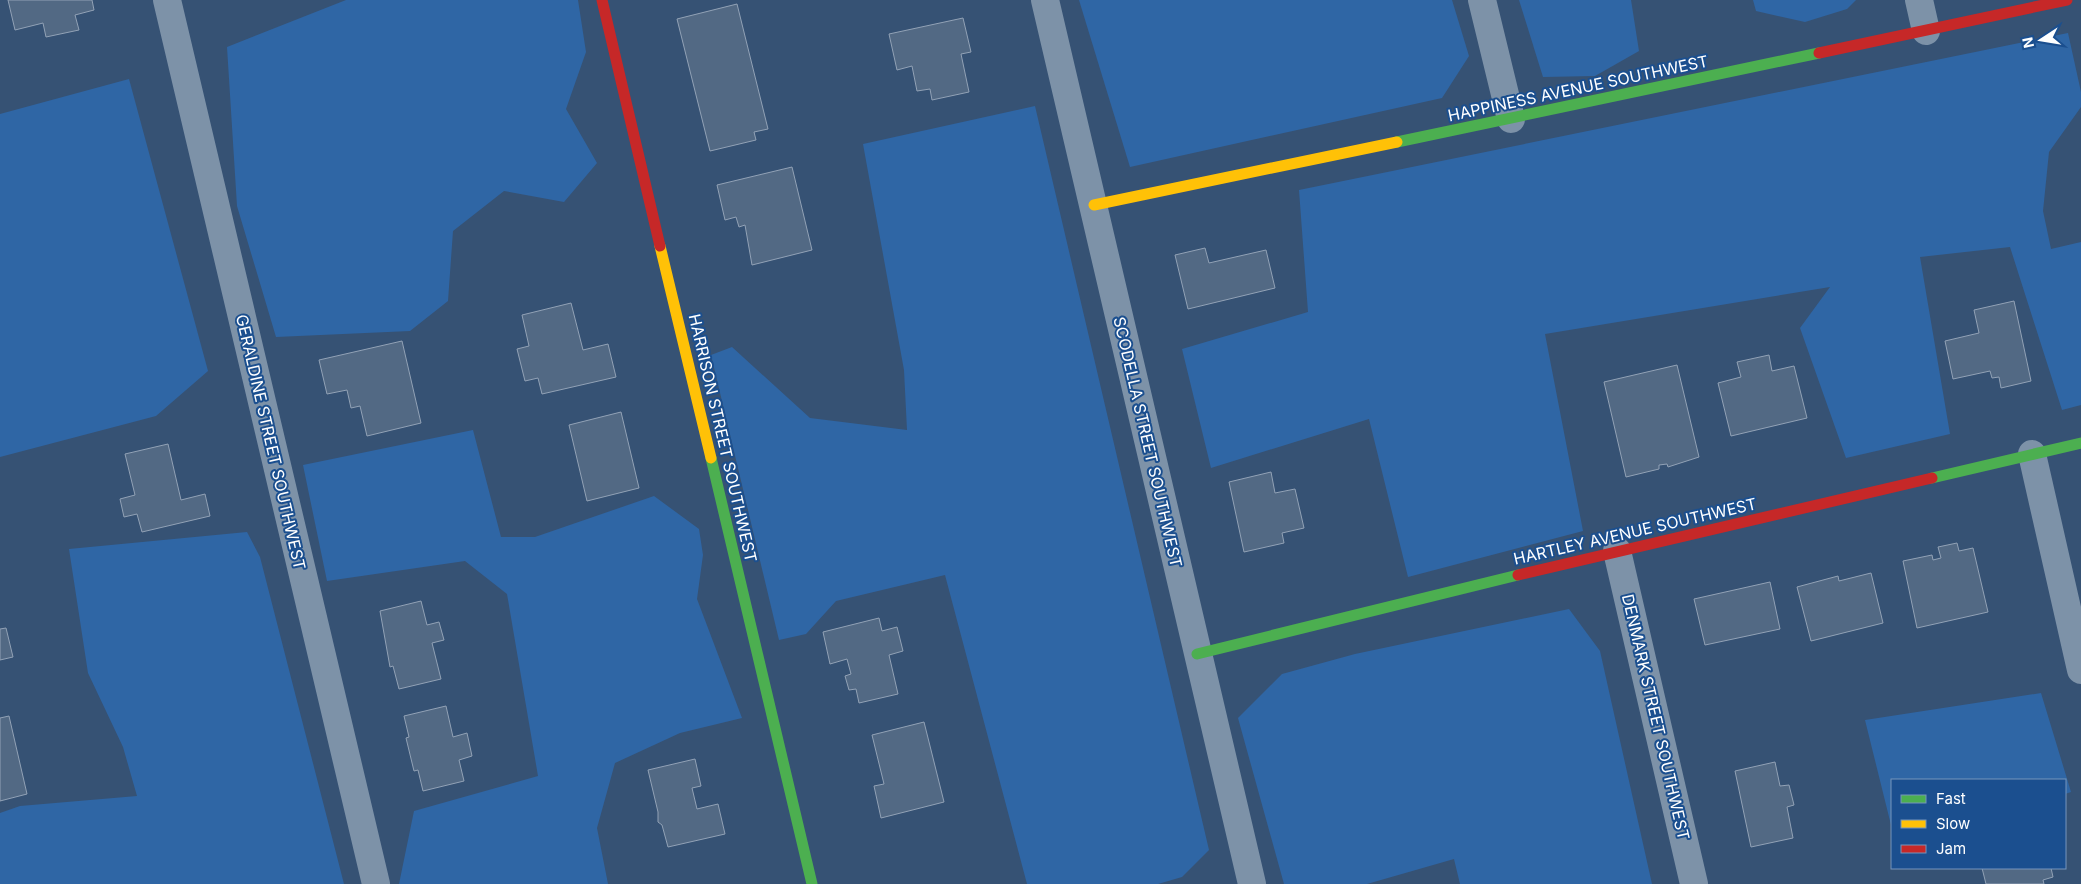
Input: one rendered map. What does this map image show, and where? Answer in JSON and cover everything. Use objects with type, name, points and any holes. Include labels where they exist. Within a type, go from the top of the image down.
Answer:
[{"type":"street","name":"GERALDINE STREET SOUTHWEST","points":[[167,0],[376,884]]},
{"type":"street","name":"HARRISON STREET SOUTHWEST","points":[[602,0],[812,884]]},
{"type":"street","name":"SCODELLA STREET SOUTHWEST","points":[[1044,0],[1094,205],[1252,884]]},
{"type":"street","points":[[1482,0],[1511,119]]},
{"type":"street","points":[[1919,0],[1926,32]]},
{"type":"street","name":"HAPPINESS AVENUE SOUTHWEST","points":[[1094,205],[1926,32],[2067,0]]},
{"type":"street","name":"HARTLEY AVENUE SOUTHWEST","points":[[1197,654],[1618,551],[2081,443]]},
{"type":"street","points":[[2032,454],[2081,670]]},
{"type":"street","name":"DENMARK STREET SOUTHWEST","points":[[1618,551],[1694,884]]},
{"type":"shaded area","points":[[346,0],[578,0],[586,52],[566,109],[597,163],[564,202],[504,191],[453,231],[448,301],[410,331],[276,337],[237,206],[227,47]]},
{"type":"shaded area","points":[[1079,0],[1452,0],[1469,56],[1442,98],[1130,167]]},
{"type":"shaded area","points":[[1519,0],[1631,0],[1639,51],[1595,76],[1543,77]]},
{"type":"shaded area","points":[[1753,0],[1856,0],[1847,9],[1805,22],[1756,11]]},
{"type":"shaded area","points":[[2068,33],[2081,92],[2081,107],[2049,152],[2043,211],[2051,249],[2081,242],[2081,405],[2062,410],[2010,247],[1920,257],[1950,434],[1846,458],[1800,328],[1830,287],[1545,334],[1583,531],[1408,577],[1369,419],[1211,468],[1182,349],[1308,312],[1299,190]]},
{"type":"shaded area","points":[[129,79],[208,371],[156,416],[0,457],[0,114]]},
{"type":"shaded area","points":[[1035,106],[1209,850],[1182,877],[1158,884],[1027,884],[945,575],[836,601],[806,634],[779,640],[711,355],[732,347],[810,418],[907,430],[904,370],[863,144]]},
{"type":"shaded area","points":[[473,430],[501,537],[535,537],[654,496],[699,529],[703,555],[697,599],[742,718],[680,733],[615,763],[597,828],[608,884],[399,884],[414,811],[538,776],[507,594],[465,561],[327,581],[303,465]]},
{"type":"shaded area","points":[[247,532],[260,557],[344,884],[0,884],[0,813],[20,806],[137,796],[123,747],[88,673],[69,549]]},
{"type":"shaded area","points":[[1569,609],[1600,651],[1652,884],[1460,884],[1454,859],[1367,884],[1284,884],[1238,718],[1282,674],[1355,654]]},
{"type":"shaded area","points":[[2041,693],[2071,792],[2066,794],[2066,779],[1891,779],[1891,825],[1865,720]]},
{"type":"building","points":[[8,0],[92,0],[94,10],[75,15],[79,30],[46,37],[43,23],[15,30]]},
{"type":"building","points":[[737,4],[768,129],[754,132],[756,140],[710,151],[677,19]]},
{"type":"building","points":[[963,18],[971,52],[961,54],[969,92],[932,100],[930,89],[917,91],[912,66],[897,70],[889,34]]},
{"type":"building","points":[[792,167],[812,250],[752,265],[745,225],[739,227],[736,217],[725,220],[717,185]]},
{"type":"building","points":[[1205,248],[1209,263],[1266,250],[1275,288],[1188,309],[1175,255]]},
{"type":"building","points":[[2014,301],[2031,381],[2001,388],[1999,377],[1992,378],[1990,371],[1953,379],[1945,341],[1979,333],[1974,310]]},
{"type":"building","points":[[571,303],[583,350],[608,344],[616,377],[542,394],[538,378],[525,381],[517,349],[529,346],[522,315]]},
{"type":"building","points":[[402,341],[421,423],[367,436],[360,406],[351,408],[347,390],[327,394],[319,360]]},
{"type":"building","points":[[1769,355],[1772,371],[1794,366],[1807,418],[1731,436],[1718,383],[1741,377],[1737,362]]},
{"type":"building","points":[[1677,365],[1699,457],[1668,467],[1667,464],[1659,465],[1659,469],[1626,477],[1604,382]]},
{"type":"building","points":[[621,412],[639,488],[587,501],[569,425]]},
{"type":"building","points":[[168,444],[181,500],[205,494],[210,516],[142,532],[137,514],[124,517],[120,499],[135,495],[125,454]]},
{"type":"building","points":[[1271,472],[1275,493],[1295,489],[1304,528],[1282,533],[1284,543],[1244,552],[1229,482]]},
{"type":"building","points":[[1957,543],[1959,551],[1973,548],[1988,612],[1917,628],[1903,561],[1932,555],[1933,560],[1941,558],[1938,547]]},
{"type":"building","points":[[1871,573],[1883,623],[1811,641],[1797,587],[1838,576],[1839,581]]},
{"type":"building","points":[[1770,582],[1780,629],[1705,645],[1694,599]]},
{"type":"building","points":[[421,601],[427,625],[439,622],[444,640],[432,643],[441,679],[399,689],[393,666],[390,667],[380,611]]},
{"type":"building","points":[[879,618],[882,631],[897,627],[903,651],[889,655],[898,694],[859,703],[856,689],[849,690],[845,676],[851,674],[847,659],[830,664],[823,632]]},
{"type":"building","points":[[6,628],[13,657],[0,660],[0,629]]},
{"type":"building","points":[[446,706],[453,737],[467,733],[472,756],[459,760],[464,781],[423,791],[418,770],[414,771],[406,738],[409,737],[404,716]]},
{"type":"building","points":[[9,716],[27,794],[0,801],[0,718]]},
{"type":"building","points":[[924,722],[944,802],[881,818],[874,786],[884,784],[872,735]]},
{"type":"building","points":[[695,759],[701,786],[692,788],[697,809],[718,804],[725,834],[668,847],[662,825],[658,822],[658,812],[648,770]]},
{"type":"building","points":[[1775,762],[1780,786],[1789,785],[1794,805],[1787,807],[1793,838],[1751,847],[1735,771]]},
{"type":"building","points":[[1982,869],[2051,869],[2053,877],[2043,880],[2044,884],[1986,884]]},
{"type":"traffic: fast","points":[[1397,142],[1819,53]]},
{"type":"traffic: fast","points":[[1932,478],[2081,443]]},
{"type":"traffic: fast","points":[[711,458],[812,884]]},
{"type":"traffic: fast","points":[[1197,654],[1518,575]]},
{"type":"traffic: slow","points":[[1094,205],[1397,142]]},
{"type":"traffic: slow","points":[[660,246],[711,458]]},
{"type":"traffic: jam","points":[[602,0],[660,246]]},
{"type":"traffic: jam","points":[[1819,53],[2067,0]]},
{"type":"traffic: jam","points":[[1518,575],[1932,478]]}]
